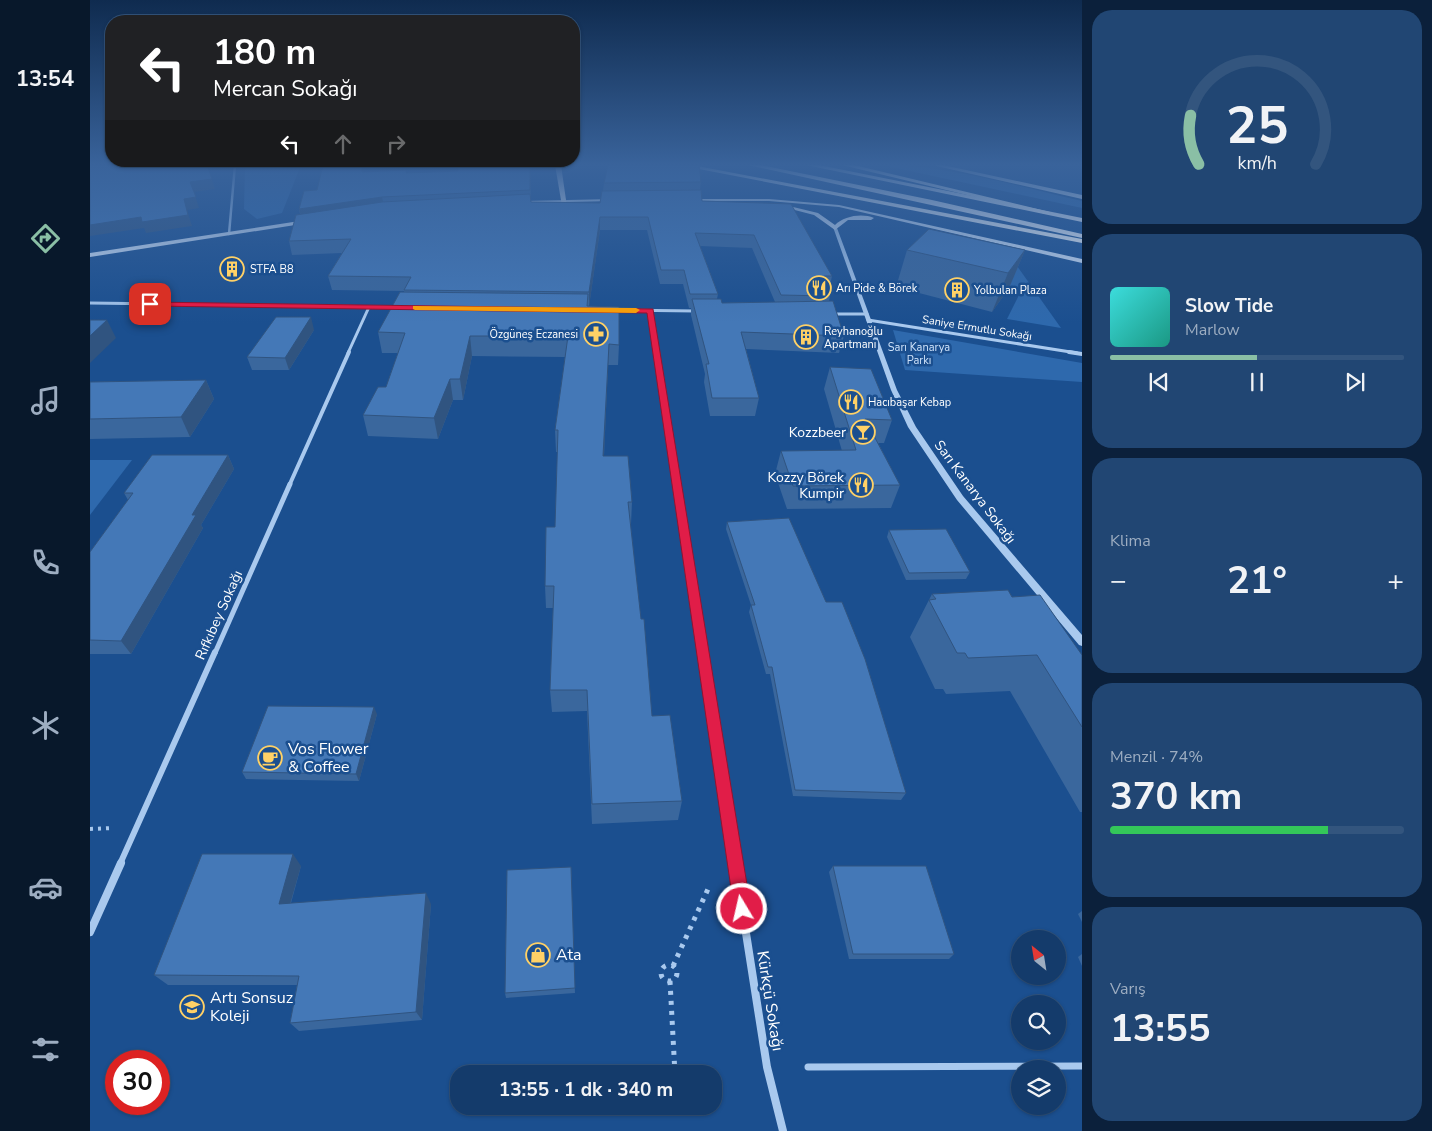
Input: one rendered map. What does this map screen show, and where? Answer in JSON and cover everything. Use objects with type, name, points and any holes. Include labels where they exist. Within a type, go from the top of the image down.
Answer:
[{"type":"highway","points":[[959,218],[1082,241]]},
{"type":"highway","points":[[1002,218],[1082,236]]},
{"type":"main road","points":[[821,218],[835,228]]},
{"type":"main road","points":[[831,218],[835,228]]},
{"type":"main road","points":[[835,228],[839,222],[846,220],[871,218],[951,232]]},
{"type":"main road","points":[[891,218],[1082,261]]},
{"type":"main road","points":[[90,257],[318,220]]},
{"type":"street","points":[[229,234],[230,218]]},
{"type":"street","name":"Sarı Kanarya Sokağı","points":[[835,228],[900,403],[936,465],[996,541],[1082,642]]},
{"type":"street","points":[[90,303],[398,308]]},
{"type":"street","name":"Rıfkıbey Sokağı","points":[[90,932],[369,307]]},
{"type":"street","points":[[612,310],[700,312]]},
{"type":"street","name":"Kürkçü Sokağı","points":[[650,311],[767,1067],[783,1131]]},
{"type":"street","name":"Saniye Ermutlu Sokağı","points":[[827,314],[868,317],[1082,354]]},
{"type":"street","points":[[808,1067],[1082,1066]]},
{"type":"path","points":[[673,966],[708,889]]},
{"type":"path","points":[[666,964],[673,966],[677,971],[677,976],[673,981],[670,981],[663,977],[662,971],[666,964]]},
{"type":"path","points":[[670,981],[675,1065]]},
{"type":"green space","points":[[1010,256],[1061,328],[1007,319],[1021,291],[973,278]]},
{"type":"green space","name":"Sarı Kanarya Parkı","points":[[893,330],[1082,363],[1082,382],[905,370]]},
{"type":"green space","points":[[90,460],[132,460],[90,515]]},
{"type":"building","points":[[90,218],[136,218],[90,225]]},
{"type":"building","points":[[141,218],[170,218],[142,222]]},
{"type":"building","points":[[295,218],[600,218],[589,292],[404,290],[411,277],[328,276],[351,239],[289,241]]},
{"type":"building","points":[[648,218],[799,218],[832,276],[824,276],[830,296],[781,295],[754,235],[695,233],[718,294],[690,294],[684,270],[661,270]]},
{"type":"building","points":[[929,229],[1025,250],[1008,273],[907,250]]},
{"type":"building","points":[[400,292],[588,294],[587,306],[619,307],[619,345],[609,344],[603,456],[628,456],[632,502],[628,502],[641,619],[644,619],[652,716],[670,715],[682,801],[592,804],[587,690],[550,690],[554,586],[545,586],[546,527],[555,527],[558,430],[555,430],[568,336],[470,336],[460,379],[450,379],[434,418],[363,415],[378,387],[386,387],[405,333],[378,332]]},
{"type":"building","points":[[692,299],[721,299],[722,303],[833,301],[844,336],[741,332],[759,398],[712,398],[706,364],[709,364]]},
{"type":"building","points":[[276,317],[311,317],[285,358],[247,357]]},
{"type":"building","points":[[90,320],[107,320],[90,336]]},
{"type":"building","points":[[830,367],[871,369],[892,420],[865,419],[900,485],[793,486],[781,451],[856,450]]},
{"type":"building","points":[[206,380],[181,417],[90,419],[90,382]]},
{"type":"building","points":[[152,455],[228,455],[192,515],[196,515],[121,641],[90,640],[90,552],[133,493],[124,493]]},
{"type":"building","points":[[789,518],[826,602],[842,602],[865,659],[906,793],[795,790],[772,667],[768,667],[751,605],[755,605],[727,522]]},
{"type":"building","points":[[946,529],[970,572],[909,573],[889,530]]},
{"type":"building","points":[[1008,590],[1012,597],[1040,595],[1082,655],[1082,727],[1037,655],[968,658],[965,653],[957,653],[929,600],[936,599],[932,594]]},
{"type":"building","points":[[268,706],[374,707],[356,774],[242,772]]},
{"type":"building","points":[[202,854],[293,854],[279,904],[426,893],[416,1012],[290,1023],[299,976],[154,975]]},
{"type":"building","points":[[833,866],[926,866],[954,954],[853,954]]},
{"type":"building","points":[[571,867],[575,988],[505,993],[507,870]]},
{"type":"slow traffic","points":[[415,308],[636,310]]},
{"type":"place","name":"STFA B8","points":[[232,269]]},
{"type":"place","name":"Arı Pide & Börek","points":[[819,288]]},
{"type":"place","name":"Yolbulan Plaza","points":[[957,290]]},
{"type":"place","name":"Özgüneş Eczanesi","points":[[596,334]]},
{"type":"place","name":"Reyhanoğlu Apartmanı","points":[[806,337]]},
{"type":"place","name":"Hacıbaşar Kebap","points":[[851,402]]},
{"type":"place","name":"Kozzbeer","points":[[863,432]]},
{"type":"place","name":"Kozzy Börek Kumpir","points":[[861,485]]},
{"type":"place","name":"Vos Flower & Coffee","points":[[270,758]]},
{"type":"place","name":"Ata","points":[[538,955]]},
{"type":"place","name":"Artı Sonsuz Koleji","points":[[192,1007]]},
{"type":"route","points":[[150,304],[650,311],[742,909]]}]
